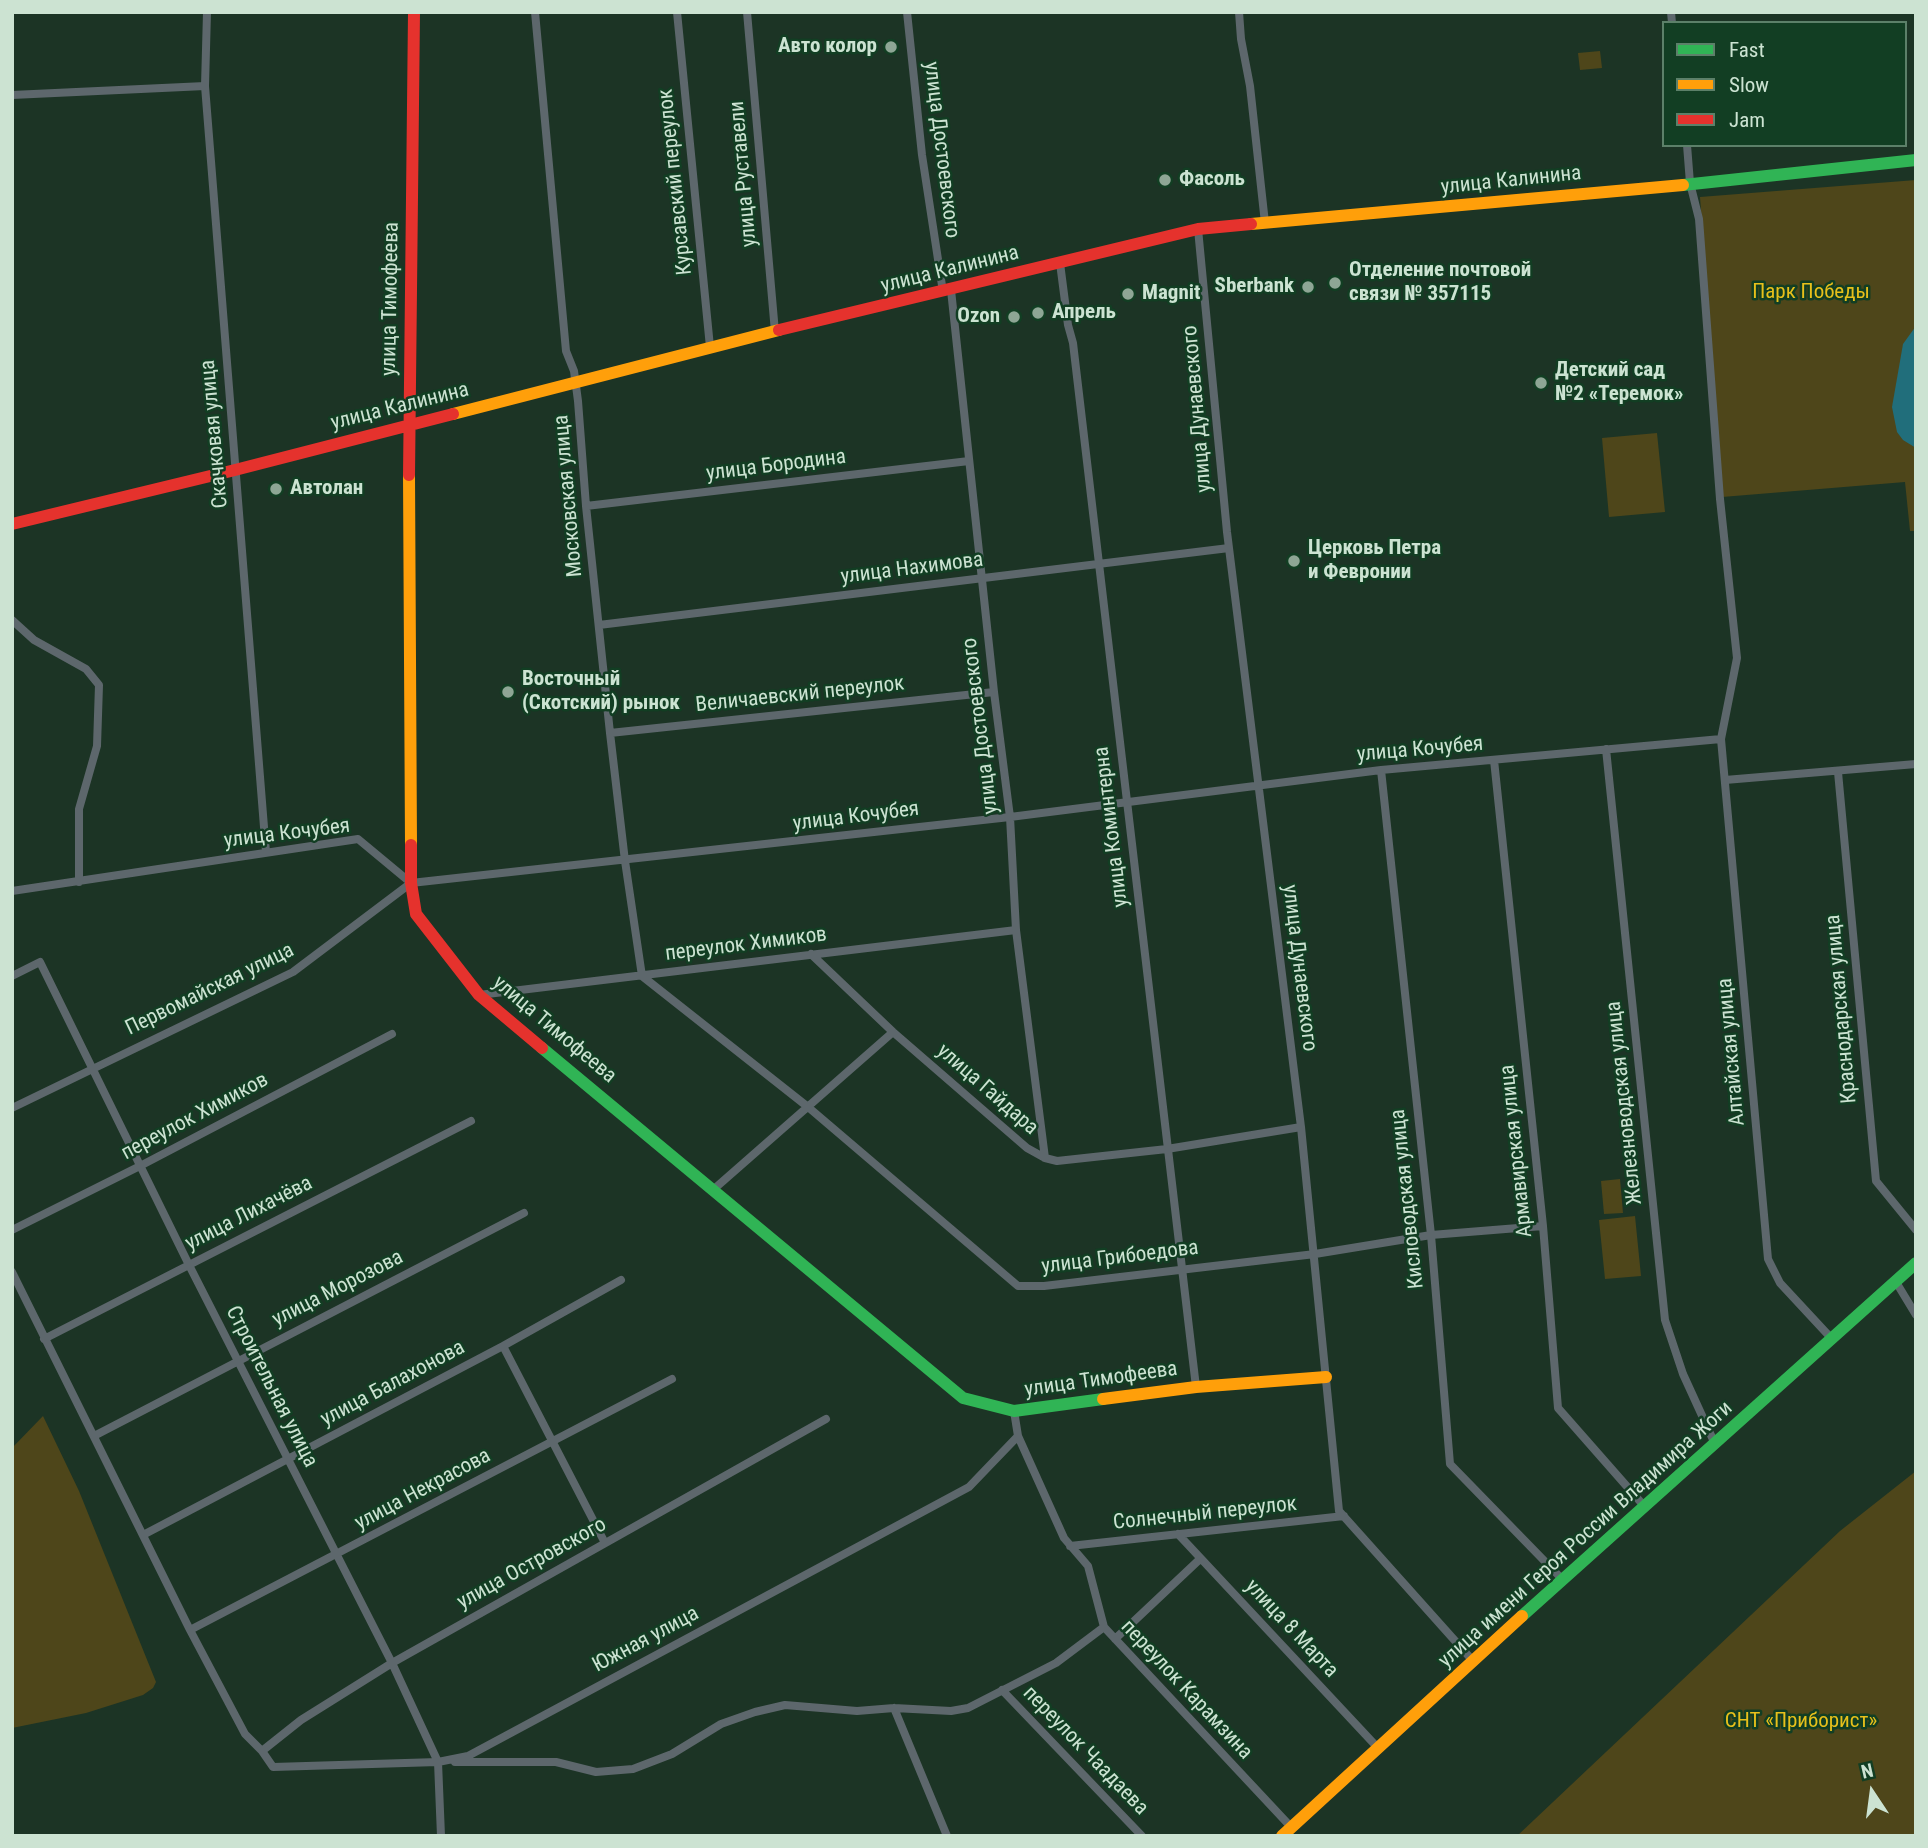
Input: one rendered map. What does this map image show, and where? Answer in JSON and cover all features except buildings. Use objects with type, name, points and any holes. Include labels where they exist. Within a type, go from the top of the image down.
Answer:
[{"type":"main road","name":"улица Тимофеева","points":[[414,12],[409,424],[411,883],[416,914],[479,995],[963,1398],[1014,1411],[1196,1387],[1326,1377]]},
{"type":"main road","name":"улица Калинина","points":[[12,524],[235,470],[709,347],[1198,229],[1916,160]]},
{"type":"main road","name":"улица имени Героя России Владимира Жоги","points":[[1286,1831],[1562,1579],[1916,1263]]},
{"type":"street","name":"Скачковая улица","points":[[207,12],[205,86],[266,852]]},
{"type":"street","name":"Московская улица","points":[[535,12],[566,351],[574,370],[578,401],[586,506],[610,733],[642,976]]},
{"type":"street","name":"Курсавский переулок","points":[[677,12],[709,347]]},
{"type":"street","name":"улица Руставели","points":[[747,12],[775,332]]},
{"type":"street","name":"улица Достоевского","points":[[907,12],[922,155],[947,291],[969,461],[1010,817],[1016,930],[1045,1158]]},
{"type":"street","points":[[1239,12],[1265,223]]},
{"type":"street","points":[[12,95],[205,86]]},
{"type":"street","name":"Алтайская улица","points":[[1687,147],[1690,183],[1699,219],[1722,527],[1737,658],[1721,738],[1768,1259],[1780,1283],[1832,1339]]},
{"type":"street","name":"улица Дунаевского","points":[[1198,229],[1229,548],[1315,1254],[1339,1511],[1474,1662]]},
{"type":"street","name":"улица Коминтерна","points":[[1060,263],[1073,343],[1196,1387]]},
{"type":"street","name":"улица Бородина","points":[[586,506],[969,461]]},
{"type":"street","name":"улица Нахимова","points":[[599,625],[1229,548]]},
{"type":"street","points":[[12,620],[34,640],[86,668],[99,685],[97,746],[79,809],[79,882]]},
{"type":"street","name":"Величаевский переулок","points":[[610,733],[994,692]]},
{"type":"street","name":"улица Кочубея","points":[[12,891],[358,839],[411,883],[1010,817],[1381,770],[1721,738]]},
{"type":"street","name":"Железноводская улица","points":[[1606,749],[1665,1320],[1683,1374],[1715,1444]]},
{"type":"street","name":"Армавирская улица","points":[[1494,760],[1543,1226],[1558,1408],[1645,1507]]},
{"type":"street","points":[[1725,780],[1916,764]]},
{"type":"street","name":"Кисловодская улица","points":[[1381,770],[1431,1235],[1450,1464],[1562,1579]]},
{"type":"street","name":"Краснодарская улица","points":[[1838,772],[1876,1181],[1916,1230]]},
{"type":"street","name":"Первомайская улица","points":[[12,1108],[293,972],[411,883]]},
{"type":"street","name":"переулок Химиков","points":[[479,995],[1016,930]]},
{"type":"street","name":"улица Гайдара","points":[[811,954],[893,1031],[1027,1148],[1045,1158],[1057,1161],[1167,1149],[1301,1127]]},
{"type":"street","name":"Строительная улица","points":[[12,976],[40,962],[237,1361],[338,1554],[439,1762],[441,1836]]},
{"type":"street","name":"улица Грибоедова","points":[[642,976],[808,1107],[1018,1286],[1044,1286],[1315,1254],[1431,1235],[1543,1226]]},
{"type":"street","points":[[714,1189],[893,1031]]},
{"type":"street","name":"переулок Химиков","points":[[12,1230],[392,1034]]},
{"type":"street","name":"улица Лихачёва","points":[[44,1339],[471,1121]]},
{"type":"street","name":"улица Морозова","points":[[94,1436],[524,1213]]},
{"type":"street","points":[[12,1272],[244,1734],[262,1751]]},
{"type":"street","name":"улица Балахонова","points":[[143,1535],[503,1346],[621,1280]]},
{"type":"street","points":[[1896,1282],[1916,1315]]},
{"type":"street","points":[[503,1346],[605,1543]]},
{"type":"street","name":"улица Некрасова","points":[[190,1630],[672,1379]]},
{"type":"street","name":"переулок Карамзина","points":[[1014,1411],[1018,1436],[1064,1538],[1088,1566],[1104,1627],[1286,1831]]},
{"type":"street","name":"улица Островского","points":[[262,1751],[301,1720],[392,1663],[826,1419]]},
{"type":"street","name":"Южная улица","points":[[262,1751],[273,1767],[439,1762],[468,1756],[969,1486],[1018,1436]]},
{"type":"street","name":"Солнечный переулок","points":[[1070,1546],[1344,1516]]},
{"type":"street","name":"улица 8 Марта","points":[[1178,1534],[1378,1748]]},
{"type":"street","points":[[1115,1639],[1200,1559]]},
{"type":"street","points":[[439,1762],[556,1762],[596,1772],[633,1769],[672,1754],[721,1724],[785,1704],[857,1711],[894,1708],[951,1711],[968,1708],[1056,1663],[1104,1627]]},
{"type":"street","name":"переулок Чаадаева","points":[[1002,1690],[1142,1836]]},
{"type":"street","points":[[894,1708],[947,1836]]},
{"type":"green space","points":[[1600,51],[1602,68],[1580,70],[1578,53]]},
{"type":"green space","name":"Парк Победы","points":[[1916,180],[1916,531],[1910,531],[1905,482],[1722,497],[1700,197]]},
{"type":"green space","points":[[1657,433],[1665,512],[1609,517],[1602,438]]},
{"type":"green space","points":[[1620,1179],[1623,1213],[1604,1214],[1601,1181]]},
{"type":"green space","points":[[1635,1216],[1641,1276],[1605,1279],[1599,1220]]},
{"type":"green space","points":[[43,1416],[79,1491],[156,1682],[153,1688],[143,1695],[86,1713],[12,1728],[12,1448]]},
{"type":"green space","name":"СНТ «Приборист»","points":[[1916,1471],[1916,1836],[1517,1836],[1840,1531]]},
{"type":"water","points":[[1916,326],[1916,448],[1903,440],[1897,432],[1892,407],[1903,344]]},
{"type":"traffic: fast","points":[[1683,185],[1916,160]]},
{"type":"traffic: fast","points":[[542,1048],[963,1398],[1014,1411],[1103,1399]]},
{"type":"traffic: fast","points":[[1522,1616],[1916,1263]]},
{"type":"traffic: slow","points":[[1251,224],[1683,185]]},
{"type":"traffic: slow","points":[[453,414],[779,330]]},
{"type":"traffic: slow","points":[[409,475],[411,845]]},
{"type":"traffic: slow","points":[[1103,1399],[1196,1387],[1326,1377]]},
{"type":"traffic: slow","points":[[1282,1836],[1522,1616]]},
{"type":"traffic: jam","points":[[409,475],[414,12]]},
{"type":"traffic: jam","points":[[779,330],[1198,229],[1251,224]]},
{"type":"traffic: jam","points":[[12,524],[453,414]]},
{"type":"traffic: jam","points":[[411,845],[411,883],[416,914],[479,995],[542,1048]]},
{"type":"place","name":"Авто колор","points":[[891,47]]},
{"type":"place","name":"Фасоль","points":[[1165,180]]},
{"type":"place","name":"Отделение почтовой связи № 357115","points":[[1335,283]]},
{"type":"place","name":"Sberbank","points":[[1308,287]]},
{"type":"place","name":"Magnit","points":[[1128,294]]},
{"type":"place","name":"Апрель","points":[[1038,313]]},
{"type":"place","name":"Ozon","points":[[1014,317]]},
{"type":"place","name":"Детский сад №2 «Теремок»","points":[[1541,383]]},
{"type":"place","name":"Автолан","points":[[276,489]]},
{"type":"place","name":"Церковь Петра и Февронии","points":[[1294,561]]},
{"type":"place","name":"Восточный (Скотский) рынок","points":[[508,692]]}]
